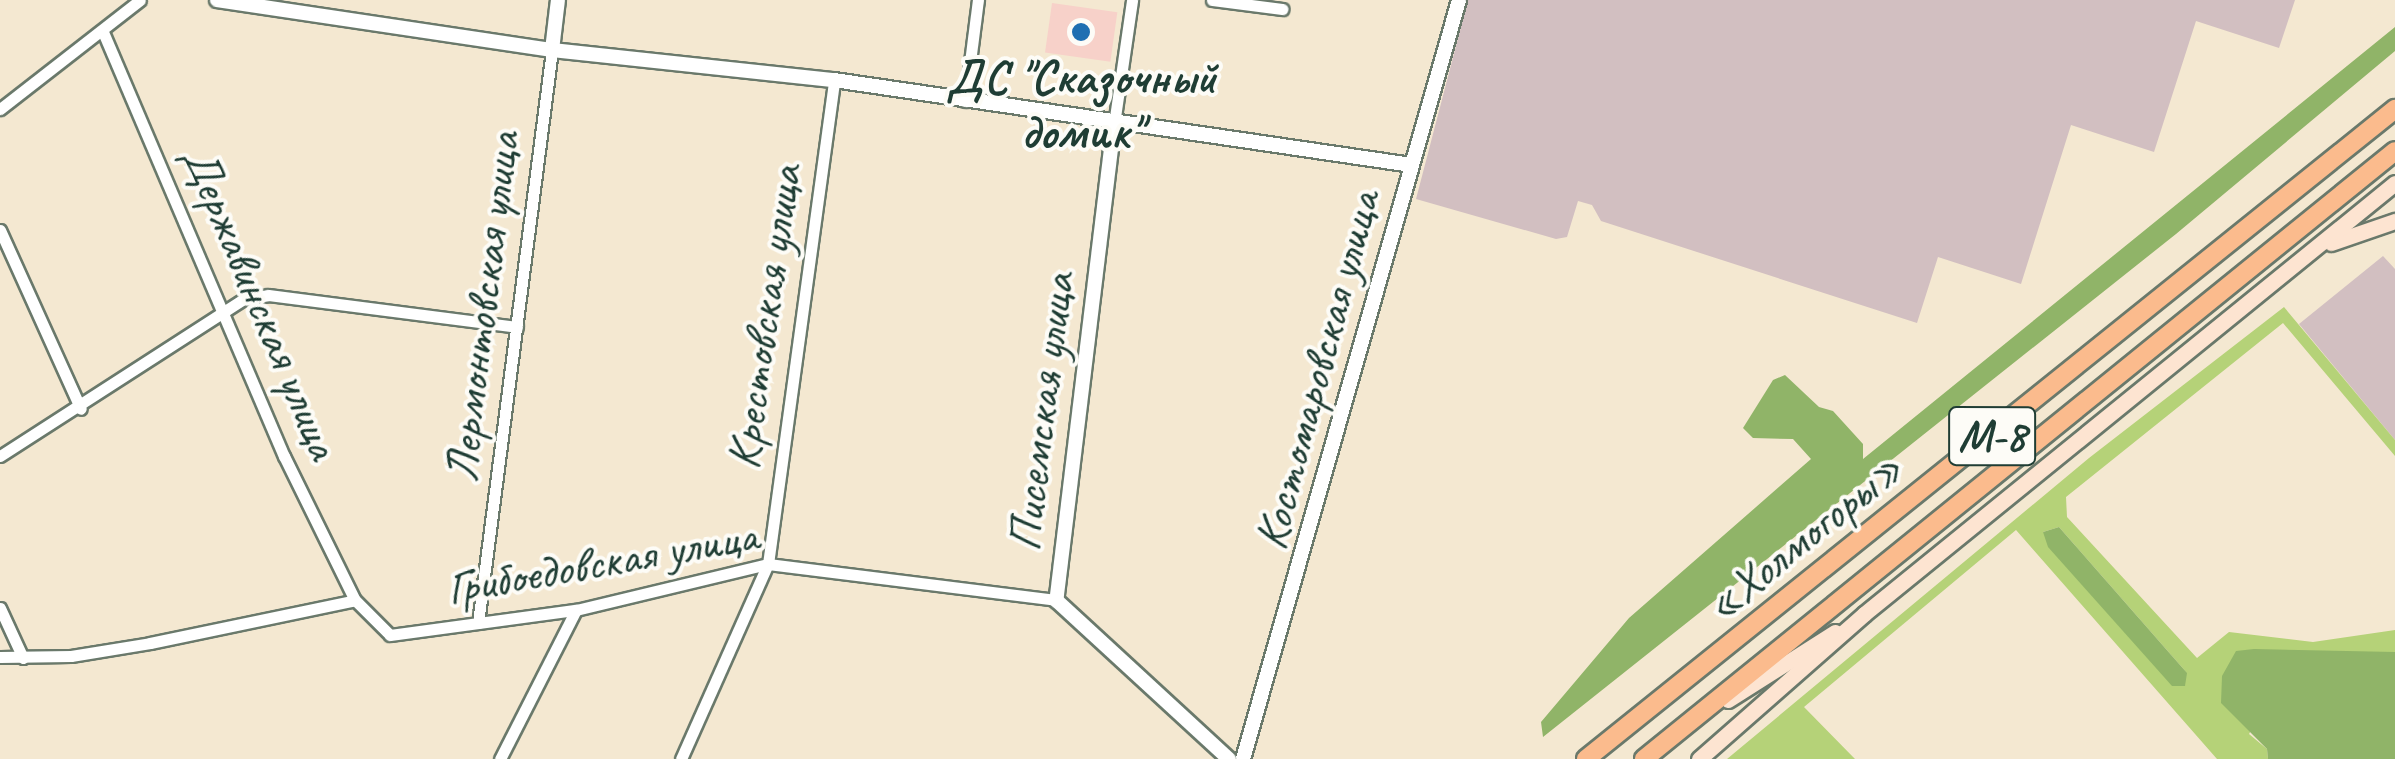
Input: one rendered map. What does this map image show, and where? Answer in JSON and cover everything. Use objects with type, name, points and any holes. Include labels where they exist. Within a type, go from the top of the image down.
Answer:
[{"type":"highway","name":"«Холмогоры»","points":[[1586,759],[2395,109]]},
{"type":"highway","name":"«Холмогоры»","points":[[1644,759],[2395,151]]},
{"type":"main road","points":[[1699,759],[1864,614],[2395,183]]},
{"type":"main road","points":[[2318,248],[2395,221]]},
{"type":"main road","points":[[1680,730],[1864,614]]},
{"type":"street","points":[[0,109],[140,0]]},
{"type":"street","points":[[217,0],[552,50],[834,80],[1412,165]]},
{"type":"street","name":"Лермонтовская улица","points":[[478,623],[558,0]]},
{"type":"street","points":[[965,102],[978,0]]},
{"type":"street","name":"Писемская улица","points":[[1132,0],[1056,600],[1229,759]]},
{"type":"street","points":[[1212,0],[1282,9]]},
{"type":"street","name":"Костомаровская улица","points":[[1243,759],[1459,0]]},
{"type":"street","name":"Державинская улица","points":[[103,32],[222,308],[355,600]]},
{"type":"street","name":"Крестовская улица","points":[[681,759],[768,564],[834,80]]},
{"type":"street","points":[[0,230],[81,409]]},
{"type":"street","points":[[0,456],[81,409],[222,308],[268,295],[517,327]]},
{"type":"street","name":"Грибоедовская улица","points":[[355,600],[390,635],[576,610],[768,564],[1056,600]]},
{"type":"street","points":[[0,657],[23,658],[150,643],[355,600]]},
{"type":"street","points":[[0,608],[23,658]]},
{"type":"street","points":[[500,759],[576,610]]},
{"type":"shaded area","points":[[1468,0],[2295,0],[2279,48],[2196,21],[2154,152],[2071,125],[2021,284],[1938,257],[1917,323],[1601,221],[1592,205],[1578,201],[1567,237],[1556,239],[1416,199]]},
{"type":"shaded area","name":"ДС \"Сказочный домик\"","points":[[1052,3],[1117,12],[1110,62],[1045,53]]},
{"type":"shaded area","points":[[2383,256],[2395,269],[2395,440],[2299,324]]},
{"type":"green space","points":[[2395,27],[2395,51],[2176,234],[1543,737],[1541,722],[1629,618],[1811,459],[1793,439],[1753,438],[1743,428],[1773,380],[1785,375],[1819,407],[1833,411],[1863,444],[1863,459]]},
{"type":"green space","points":[[2284,307],[2395,440],[2395,456],[2283,323],[2066,497],[2067,517],[2197,658],[2229,632],[2313,642],[2395,630],[2395,652],[2377,656],[2297,651],[2249,734],[2267,749],[2268,759],[2217,759],[2016,530],[1804,707],[1855,759],[1727,759],[2089,458]],"holes":[[[2059,527],[2187,673],[2043,532]]]},
{"type":"green space","points":[[2059,527],[2187,673],[2185,686],[2172,686],[2048,547],[2043,532]]},
{"type":"green space","points":[[2236,651],[2395,652],[2395,759],[2268,759],[2267,749],[2221,703],[2222,676]]},
{"type":"place","name":"ДС \"Сказочный домик\"","points":[[1081,32]]}]
